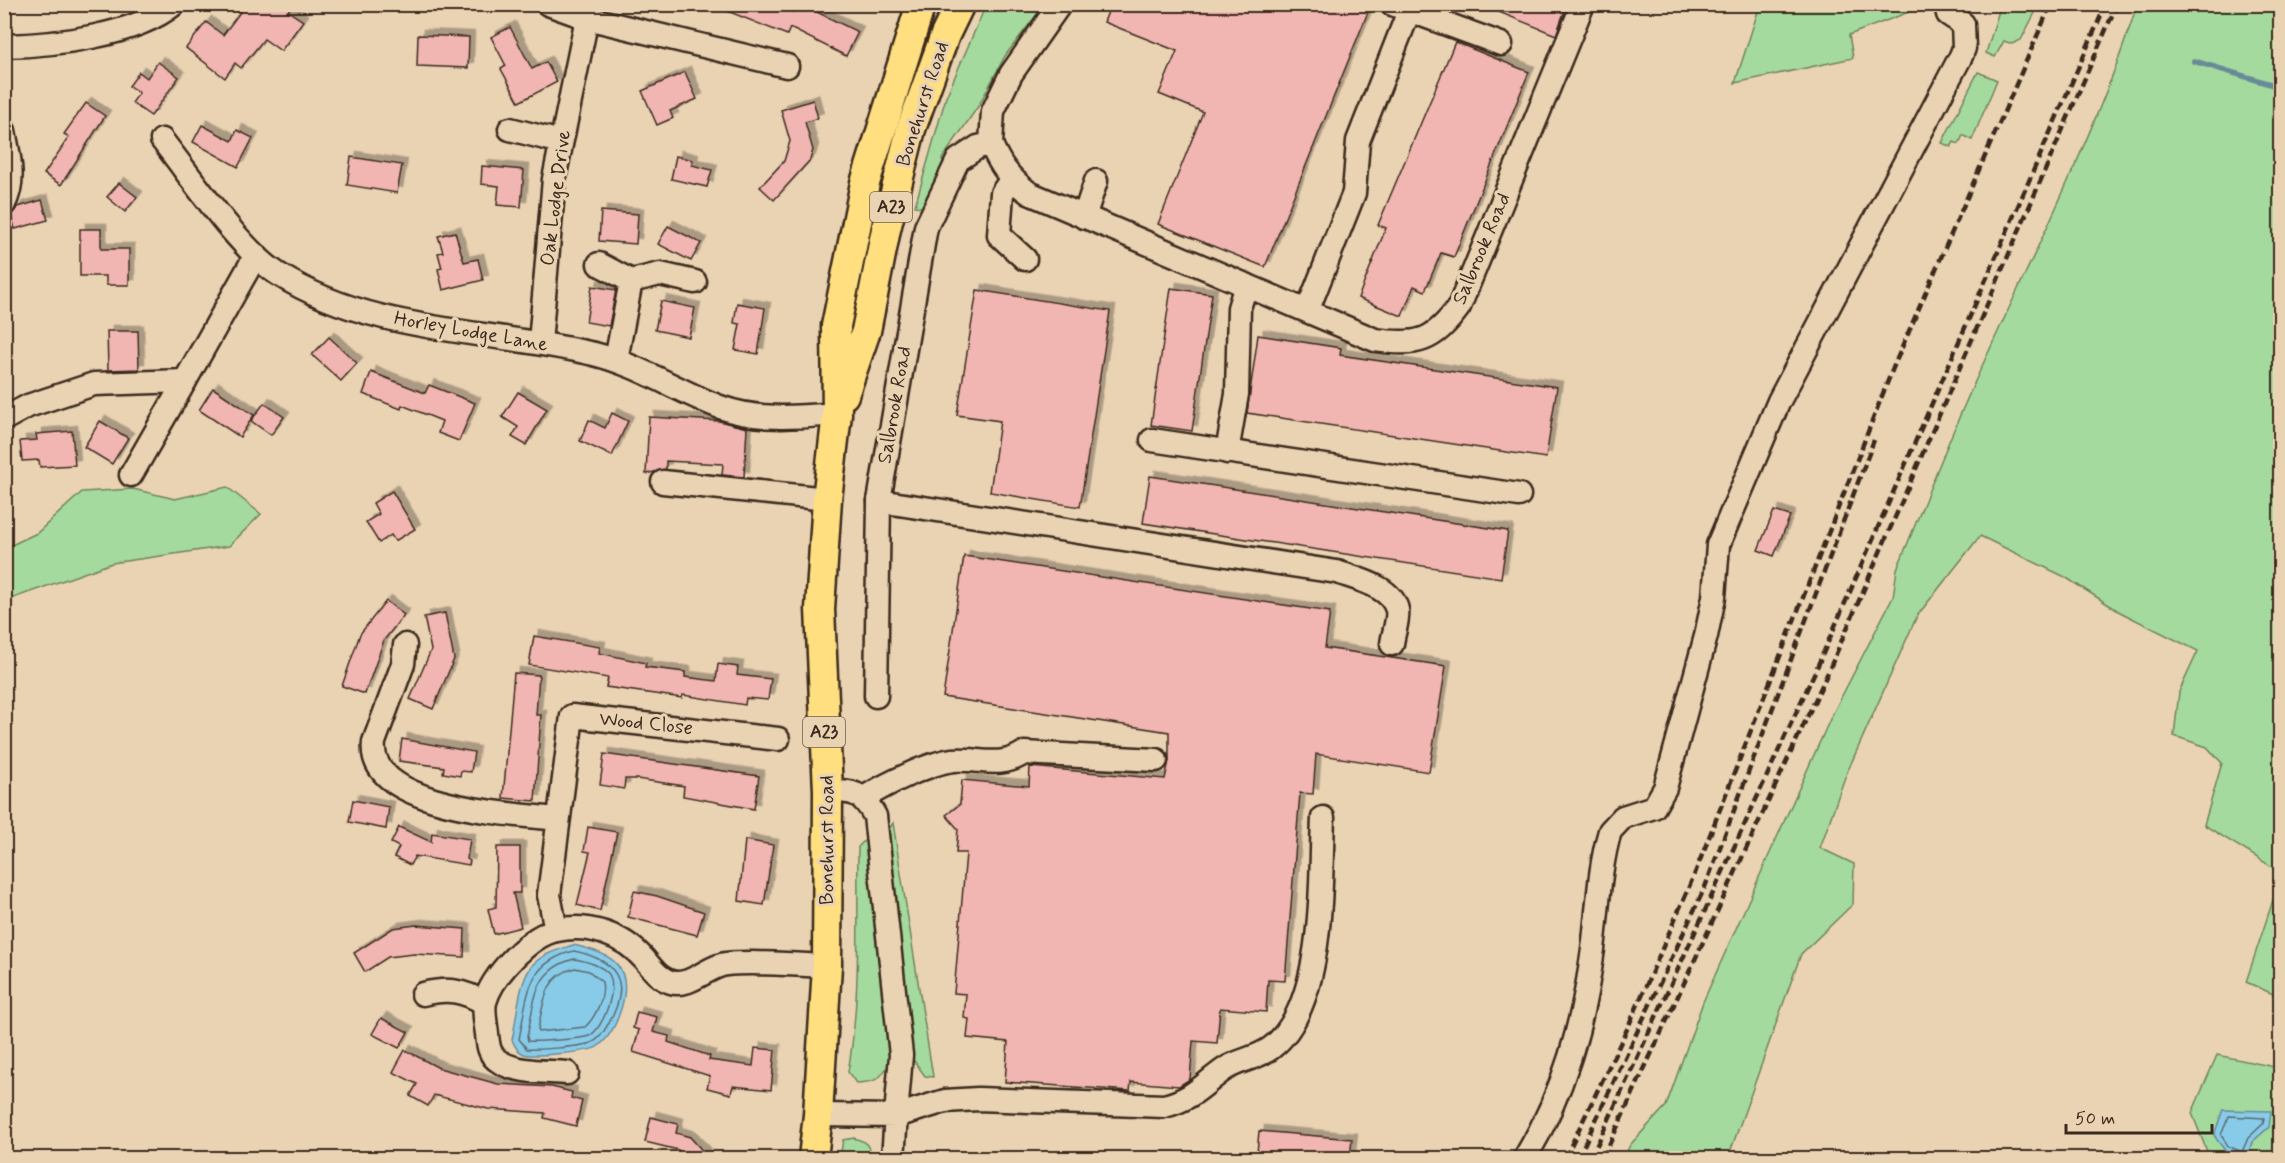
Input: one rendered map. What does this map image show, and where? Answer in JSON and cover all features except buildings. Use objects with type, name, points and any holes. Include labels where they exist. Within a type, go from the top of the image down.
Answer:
[{"type":"main road","name":"Bonehurst Road","points":[[813,1158],[818,1115],[827,966],[828,791],[820,609],[827,499],[837,414],[836,326],[865,183],[921,4]]},
{"type":"main road","name":"Bonehurst Road","points":[[837,414],[866,331],[886,229],[911,129],[945,35],[960,4]]},
{"type":"street","points":[[4,46],[42,45],[121,29],[167,11],[174,4]]},
{"type":"street","points":[[548,4],[587,18],[787,66]]},
{"type":"street","name":"Salbrook Road","points":[[1060,4],[1011,74],[993,111],[991,144],[1001,167],[1011,180],[1029,193],[1308,309],[1376,340],[1401,344],[1426,340],[1445,326],[1459,307],[1583,4]]},
{"type":"street","points":[[1308,309],[1354,193],[1358,141],[1400,8],[1501,44]]},
{"type":"street","points":[[1525,1158],[1565,1079],[1574,1046],[1583,1010],[1610,831],[1623,817],[1654,807],[1665,788],[1706,636],[1714,597],[1718,545],[1779,401],[1961,56],[1964,48],[1963,24],[1947,9]]},
{"type":"street","name":"Oak Lodge Drive","points":[[540,343],[554,179],[587,18]]},
{"type":"street","points":[[510,129],[561,142]]},
{"type":"street","points":[[4,131],[12,173],[11,191],[4,204]]},
{"type":"street","name":"Horley Lodge Lane","points":[[162,140],[256,255],[278,274],[322,296],[388,318],[426,327],[540,343],[616,360],[722,408],[760,416],[837,414]]},
{"type":"street","name":"Salbrook Road","points":[[876,696],[879,501],[926,227],[958,160],[978,147],[991,144]]},
{"type":"street","points":[[1011,180],[1002,193],[999,235],[1025,259]]},
{"type":"street","points":[[1084,217],[1096,181]]},
{"type":"street","points":[[131,475],[256,255]]},
{"type":"street","points":[[599,264],[631,281],[660,274],[695,282]]},
{"type":"street","points":[[616,360],[631,281]]},
{"type":"street","points":[[1227,452],[1237,394],[1239,308],[1246,285]]},
{"type":"street","points":[[4,419],[28,406],[94,384],[185,381]]},
{"type":"street","points":[[1152,440],[1519,495]]},
{"type":"street","points":[[663,482],[827,499]]},
{"type":"street","points":[[879,501],[1337,572],[1371,585],[1389,596],[1397,610],[1392,644]]},
{"type":"street","points":[[405,645],[403,664],[374,742],[373,754],[378,767],[401,785],[451,806],[558,819],[549,896],[556,930]]},
{"type":"street","name":"Wood Close","points":[[558,819],[572,716],[778,739]]},
{"type":"street","points":[[864,798],[890,782],[951,760],[1011,762],[1024,753],[1156,760]]},
{"type":"street","points":[[828,791],[850,791],[864,798],[875,816],[901,1055],[893,1158]]},
{"type":"street","points":[[818,1115],[896,1116],[945,1101],[978,1099],[1164,1106],[1194,1095],[1227,1068],[1270,1048],[1292,1025],[1316,957],[1323,818]]},
{"type":"street","points":[[567,1072],[523,1069],[499,1061],[491,1053],[488,1043],[484,1003],[512,959],[532,942],[556,930],[581,928],[604,932],[627,943],[655,974],[672,983],[692,980],[724,964],[827,966]]},
{"type":"street","points":[[423,994],[454,990],[469,993],[484,1003]]},
{"type":"green space","points":[[1760,4],[1927,5],[1849,35],[1853,58],[1735,83]]},
{"type":"green space","points":[[2001,4],[2039,5],[2021,40],[2012,44],[2004,41],[1995,57],[1986,53]]},
{"type":"green space","points":[[986,5],[1044,5],[1005,56],[979,105],[942,159],[946,169],[925,208],[915,206],[946,97]]},
{"type":"green space","points":[[2137,5],[2280,5],[2280,872],[2204,825],[2222,763],[2207,747],[2174,736],[2179,692],[2198,651],[2120,612],[2065,577],[1980,536],[1917,616],[1845,777],[1820,848],[1854,864],[1853,904],[1801,954],[1728,1158],[1624,1158],[1630,1145],[1666,1106],[1703,1002],[1831,717],[1893,597],[1897,569],[1950,439],[2080,155],[2120,56]]},
{"type":"green space","points":[[1978,72],[1997,80],[1972,140],[1963,135],[1959,144],[1954,142],[1951,147],[1942,143]]},
{"type":"green space","points":[[227,487],[261,514],[229,546],[112,563],[5,601],[5,548],[37,533],[82,492],[133,489],[175,499]]},
{"type":"green space","points":[[893,823],[933,1077],[925,1076],[909,1054],[888,831]]},
{"type":"green space","points":[[866,839],[872,843],[880,907],[890,1062],[877,1079],[856,1083],[848,1072],[857,988],[858,847]]},
{"type":"green space","points":[[2280,879],[2280,997],[2246,982]]},
{"type":"green space","points":[[2217,1055],[2280,1068],[2280,1158],[2247,1158],[2252,1142],[2269,1127],[2224,1151],[2240,1158],[2214,1158],[2208,1154],[2192,1113]]},
{"type":"green space","points":[[854,1138],[865,1142],[875,1158],[840,1158],[843,1140]]},
{"type":"water","points":[[573,945],[609,957],[622,972],[624,994],[617,1019],[605,1040],[592,1049],[549,1054],[524,1054],[518,1050],[512,1040],[523,983],[527,974],[540,959]]},
{"type":"water","points":[[2223,1110],[2271,1111],[2269,1127],[2252,1142],[2247,1158],[2231,1155],[2214,1135]]},
{"type":"waterway","points":[[2194,61],[2280,87]]},
{"type":"railway","points":[[1565,1158],[1629,1025],[1695,873],[1893,368],[2051,4]]},
{"type":"railway","points":[[1591,1158],[1818,665],[2106,4]]},
{"type":"railway","points":[[1603,1158],[1829,670],[2117,4]]},
{"type":"railway","points":[[1578,1158],[1705,887],[1874,440]]}]
